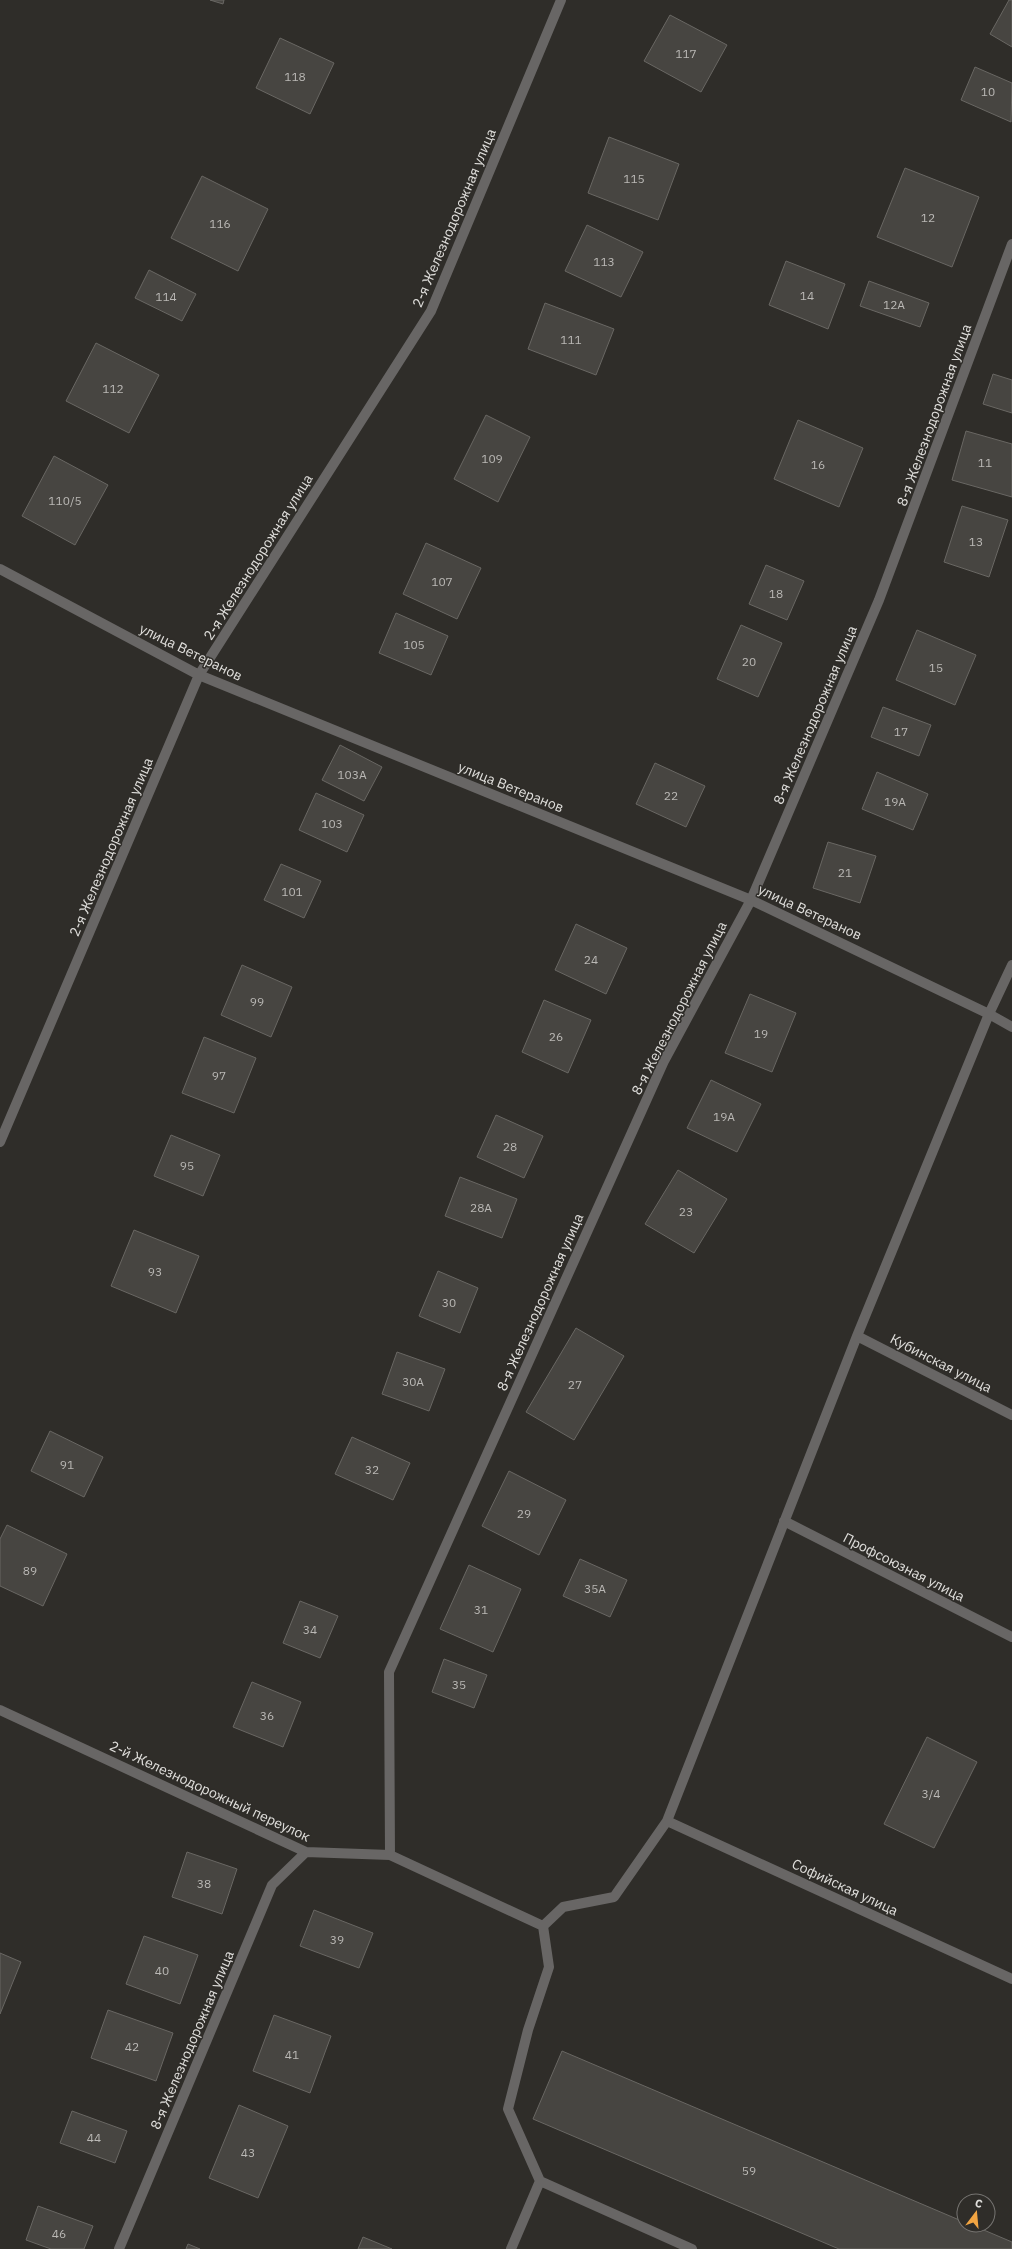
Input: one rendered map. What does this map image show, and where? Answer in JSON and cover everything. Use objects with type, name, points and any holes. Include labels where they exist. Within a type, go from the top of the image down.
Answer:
[{"type":"street","name":"2-я Железнодорожная улица","points":[[0,1142],[199,675],[431,311],[561,0]]},
{"type":"street","name":"8-я Железнодорожная улица","points":[[390,1855],[389,1672],[664,1061],[751,900],[879,600],[1012,244]]},
{"type":"street","name":"улица Ветеранов","points":[[0,570],[199,675],[751,900],[989,1014],[1012,1028]]},
{"type":"street","points":[[692,2249],[540,2181],[508,2109],[528,2030],[549,1967],[543,1926],[563,1907],[614,1897],[667,1821],[856,1336],[989,1014],[1012,965]]},
{"type":"street","name":"Кубинская улица","points":[[856,1336],[1012,1415]]},
{"type":"street","name":"Профсоюзная улица","points":[[784,1521],[1012,1637]]},
{"type":"street","name":"2-й Железнодорожный переулок","points":[[0,1710],[306,1852],[390,1855],[543,1926]]},
{"type":"street","name":"Софийская улица","points":[[667,1821],[1012,1979]]},
{"type":"street","name":"8-я Железнодорожная улица","points":[[118,2249],[272,1885],[306,1852]]},
{"type":"street","points":[[511,2249],[540,2181]]},
{"type":"building","points":[[210,0],[224,0],[223,4]]},
{"type":"building","points":[[1009,0],[1012,0],[1012,47],[990,34]]},
{"type":"building","points":[[670,15],[727,45],[701,92],[644,61]]},
{"type":"building","points":[[280,38],[334,63],[310,114],[256,88]]},
{"type":"building","points":[[975,67],[1012,83],[1011,122],[961,100]]},
{"type":"building","points":[[609,137],[679,164],[658,220],[588,193]]},
{"type":"building","points":[[905,168],[979,197],[952,267],[877,237]]},
{"type":"building","points":[[202,176],[268,209],[238,271],[171,238]]},
{"type":"building","points":[[587,225],[643,252],[621,297],[565,271]]},
{"type":"building","points":[[786,261],[845,284],[828,329],[769,305]]},
{"type":"building","points":[[149,270],[196,294],[182,321],[135,298]]},
{"type":"building","points":[[869,281],[929,303],[920,327],[860,306]]},
{"type":"building","points":[[545,303],[614,329],[596,375],[528,349]]},
{"type":"building","points":[[96,343],[159,375],[129,433],[66,401]]},
{"type":"building","points":[[993,374],[1012,380],[1012,413],[983,404]]},
{"type":"building","points":[[486,415],[530,437],[498,502],[454,479]]},
{"type":"building","points":[[798,420],[863,448],[839,507],[774,479]]},
{"type":"building","points":[[966,431],[1012,444],[1012,497],[952,480]]},
{"type":"building","points":[[54,456],[108,485],[75,545],[22,516]]},
{"type":"building","points":[[962,506],[1008,520],[989,577],[944,562]]},
{"type":"building","points":[[426,543],[481,568],[457,619],[403,594]]},
{"type":"building","points":[[766,565],[804,581],[787,620],[749,604]]},
{"type":"building","points":[[396,613],[448,636],[431,675],[379,653]]},
{"type":"building","points":[[741,625],[782,643],[758,697],[717,679]]},
{"type":"building","points":[[917,630],[976,655],[955,705],[896,680]]},
{"type":"building","points":[[883,707],[931,725],[919,756],[871,737]]},
{"type":"building","points":[[340,745],[382,767],[364,801],[322,780]]},
{"type":"building","points":[[655,763],[705,786],[686,827],[636,804]]},
{"type":"building","points":[[877,772],[928,794],[913,830],[862,809]]},
{"type":"building","points":[[316,793],[364,815],[347,852],[299,830]]},
{"type":"building","points":[[828,842],[876,856],[860,903],[813,888]]},
{"type":"building","points":[[281,864],[321,881],[304,918],[264,900]]},
{"type":"building","points":[[576,924],[627,948],[606,994],[555,970]]},
{"type":"building","points":[[242,965],[292,987],[271,1037],[221,1015]]},
{"type":"building","points":[[750,994],[796,1013],[772,1072],[725,1053]]},
{"type":"building","points":[[544,1000],[591,1020],[568,1073],[522,1052]]},
{"type":"building","points":[[204,1037],[256,1058],[234,1113],[182,1093]]},
{"type":"building","points":[[711,1080],[761,1104],[737,1152],[687,1128]]},
{"type":"building","points":[[496,1115],[543,1136],[524,1178],[477,1157]]},
{"type":"building","points":[[171,1135],[220,1155],[203,1196],[154,1176]]},
{"type":"building","points":[[678,1170],[727,1199],[694,1253],[645,1224]]},
{"type":"building","points":[[460,1177],[517,1199],[502,1238],[445,1216]]},
{"type":"building","points":[[134,1230],[199,1256],[176,1313],[111,1286]]},
{"type":"building","points":[[438,1271],[478,1288],[460,1333],[419,1316]]},
{"type":"building","points":[[576,1328],[624,1356],[574,1440],[526,1412]]},
{"type":"building","points":[[397,1352],[445,1369],[429,1411],[382,1394]]},
{"type":"building","points":[[50,1431],[103,1457],[84,1497],[31,1471]]},
{"type":"building","points":[[352,1437],[410,1463],[393,1500],[335,1474]]},
{"type":"building","points":[[509,1471],[566,1500],[539,1555],[482,1526]]},
{"type":"building","points":[[7,1525],[67,1554],[43,1606],[0,1586],[0,1539]]},
{"type":"building","points":[[580,1559],[627,1580],[610,1617],[563,1596]]},
{"type":"building","points":[[469,1565],[521,1589],[493,1652],[440,1629]]},
{"type":"building","points":[[300,1601],[338,1616],[320,1658],[283,1643]]},
{"type":"building","points":[[444,1659],[487,1675],[474,1708],[432,1692]]},
{"type":"building","points":[[252,1682],[301,1702],[283,1747],[233,1727]]},
{"type":"building","points":[[927,1737],[977,1762],[934,1848],[884,1824]]},
{"type":"building","points":[[187,1852],[237,1869],[222,1914],[172,1897]]},
{"type":"building","points":[[314,1910],[373,1933],[359,1968],[300,1946]]},
{"type":"building","points":[[144,1936],[198,1955],[180,2004],[126,1984]]},
{"type":"building","points":[[0,1953],[21,1962],[0,2014]]},
{"type":"building","points":[[108,2010],[173,2033],[156,2081],[91,2058]]},
{"type":"building","points":[[274,2015],[331,2036],[310,2093],[253,2071]]},
{"type":"building","points":[[562,2051],[956,2219],[956,2233],[991,2233],[1012,2242],[1012,2249],[839,2249],[533,2119]]},
{"type":"building","points":[[239,2105],[288,2126],[258,2198],[209,2178]]},
{"type":"building","points":[[72,2111],[127,2131],[115,2163],[60,2143]]},
{"type":"building","points":[[38,2206],[93,2226],[84,2249],[51,2249],[26,2240]]},
{"type":"building","points":[[363,2237],[392,2249],[358,2249]]},
{"type":"building","points":[[188,2244],[200,2249],[186,2249]]}]
